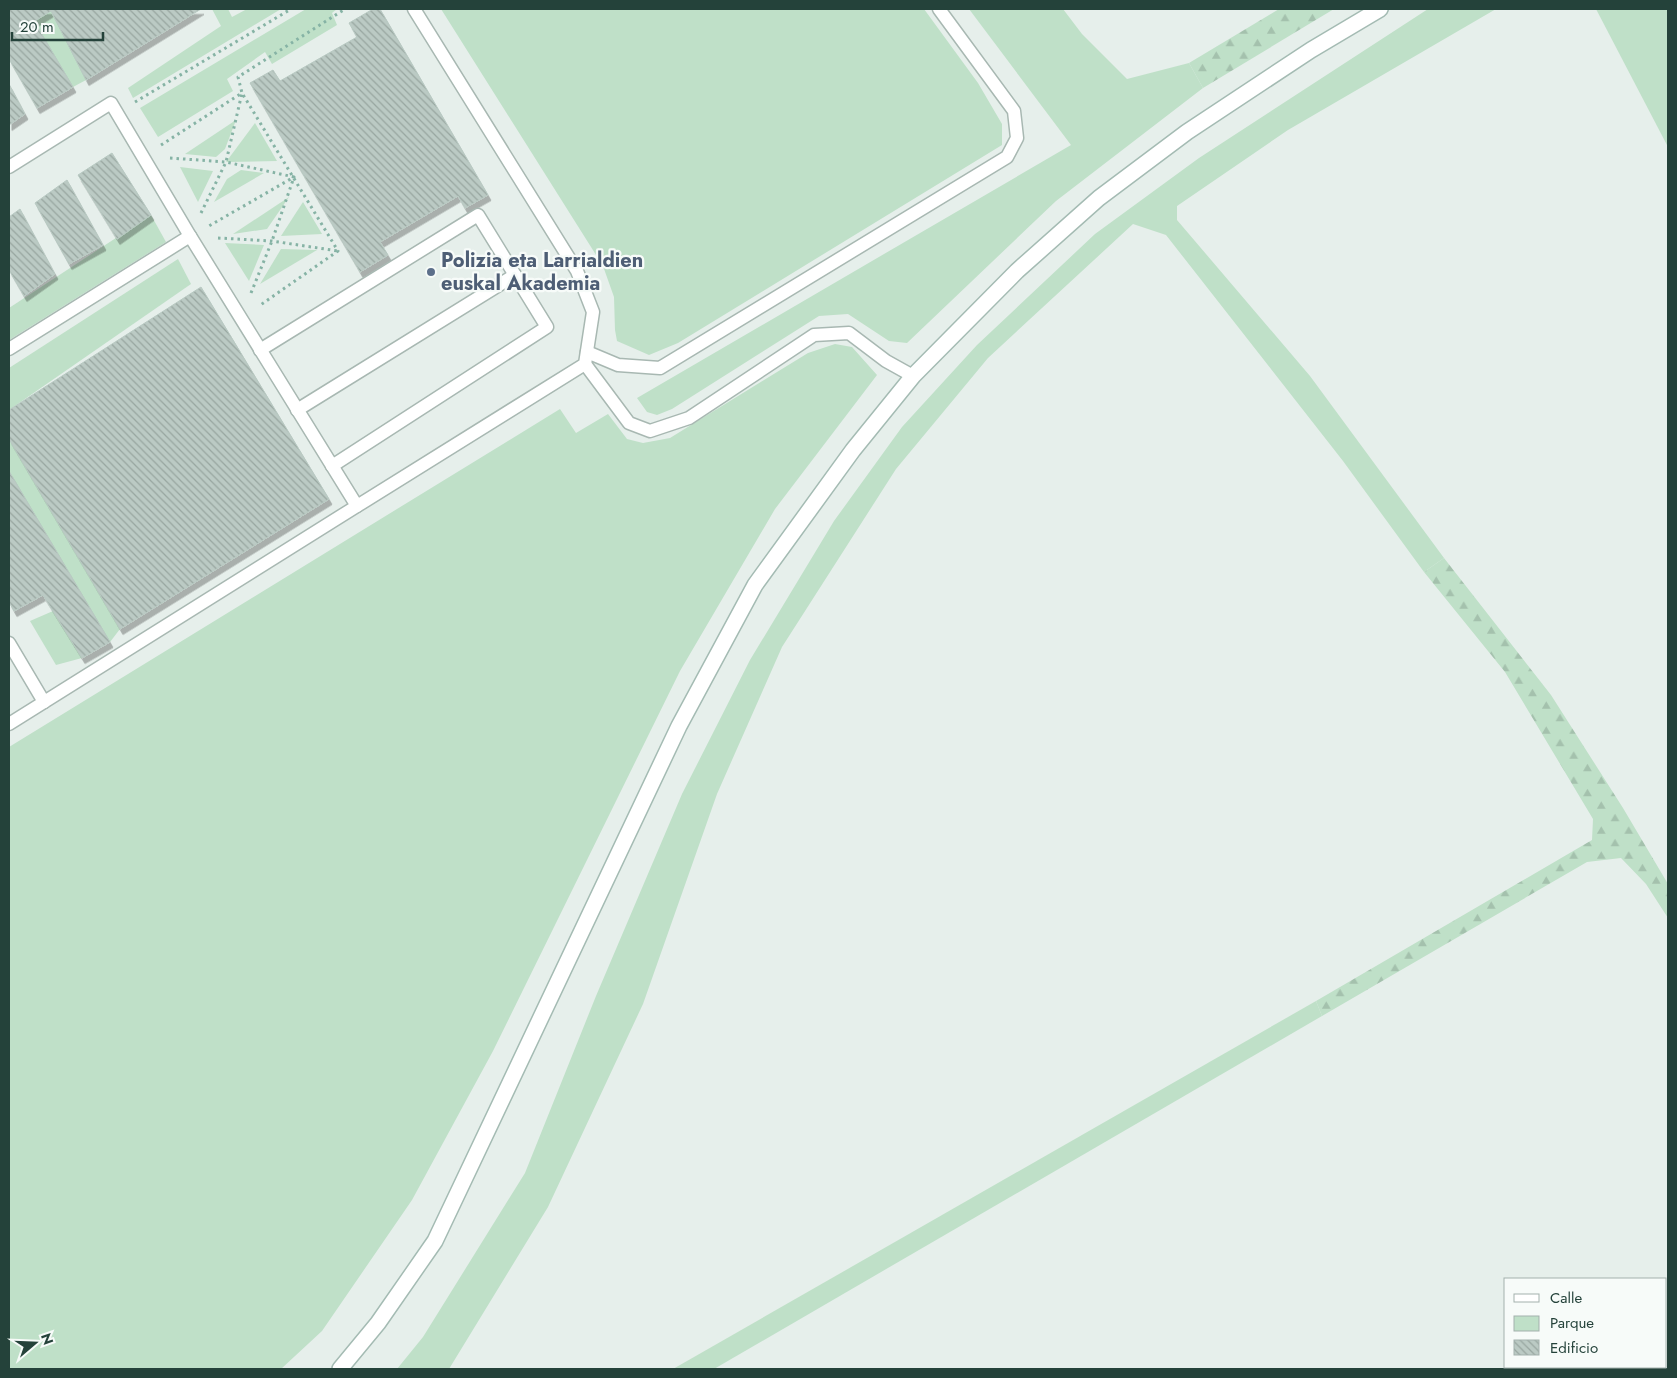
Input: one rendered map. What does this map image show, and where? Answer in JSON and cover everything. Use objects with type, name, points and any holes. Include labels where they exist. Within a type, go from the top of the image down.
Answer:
[{"type":"main road","points":[[340,1369],[378,1322],[435,1241],[679,726],[754,585],[853,450],[913,376],[1017,271],[1099,198],[1187,132],[1311,50],[1380,9]]},
{"type":"lane","points":[[414,9],[577,271],[593,312],[586,358],[629,423],[650,431],[689,418],[814,335],[849,333],[886,360],[913,376]]},
{"type":"lane","points":[[9,724],[357,506],[586,358],[618,365],[660,368],[1007,157],[1018,138],[1014,111],[939,9]]},
{"type":"lane","points":[[9,167],[111,104],[190,236],[357,506]]},
{"type":"lane","points":[[260,350],[478,215],[547,326],[332,466]]},
{"type":"lane","points":[[9,349],[190,236]]},
{"type":"lane","points":[[297,410],[515,275]]},
{"type":"lane","points":[[9,643],[44,702]]},
{"type":"path","points":[[116,113],[291,9]]},
{"type":"path","points":[[338,251],[242,94],[238,77],[345,9]]},
{"type":"path","points":[[142,156],[242,94]]},
{"type":"path","points":[[190,236],[226,162],[242,94]]},
{"type":"path","points":[[142,156],[226,162],[294,177]]},
{"type":"path","points":[[190,236],[294,177]]},
{"type":"path","points":[[241,319],[272,241],[294,177]]},
{"type":"path","points":[[190,236],[272,241],[338,251]]},
{"type":"path","points":[[241,319],[338,251]]},
{"type":"green space","points":[[212,9],[228,9],[232,17],[247,9],[281,9],[133,98],[128,88],[221,26]]},
{"type":"green space","points":[[306,9],[337,9],[332,13],[337,25],[272,64],[265,52],[227,79],[233,91],[158,137],[140,108]]},
{"type":"green space","points":[[441,9],[924,9],[978,83],[1002,124],[1002,145],[678,343],[649,355],[617,341],[614,297],[603,266]]},
{"type":"green space","points":[[969,9],[1063,9],[1082,34],[1127,79],[1189,63],[1203,88],[1056,201],[907,343],[889,341],[848,314],[819,316],[672,409],[657,415],[647,412],[637,398],[1071,145]]},
{"type":"green space","points":[[1279,9],[1334,9],[1203,88],[1189,63]]},
{"type":"green space","points":[[1428,9],[1496,9],[1288,130],[1177,206],[1177,220],[1310,376],[1444,558],[1424,572],[1343,461],[1166,235],[1133,224],[988,358],[896,469],[782,647],[717,794],[643,1004],[548,1207],[449,1369],[397,1369],[423,1337],[525,1173],[596,996],[682,794],[750,660],[834,521],[902,427],[977,345],[1095,234],[1199,158]]},
{"type":"green space","points":[[1596,9],[1668,9],[1668,147]]},
{"type":"green space","points":[[51,11],[86,80],[73,87],[34,21]]},
{"type":"green space","points":[[236,120],[225,149],[216,157],[185,154]]},
{"type":"green space","points":[[255,123],[277,161],[226,162]]},
{"type":"green space","points":[[180,167],[213,171],[198,202]]},
{"type":"green space","points":[[241,170],[264,173],[214,202],[227,179]]},
{"type":"green space","points":[[289,197],[267,229],[233,234]]},
{"type":"green space","points":[[303,202],[322,234],[281,236]]},
{"type":"green space","points":[[151,215],[166,242],[9,340],[9,308]]},
{"type":"green space","points":[[225,243],[264,245],[249,281]]},
{"type":"green space","points":[[281,249],[317,250],[260,284]]},
{"type":"green space","points":[[178,259],[191,284],[9,410],[9,368]]},
{"type":"green space","points":[[835,344],[852,347],[877,375],[775,509],[680,671],[493,1051],[412,1200],[322,1331],[281,1369],[9,1369],[9,747],[560,409],[576,433],[608,414],[627,439],[643,443],[670,438],[808,353]]},
{"type":"green space","points":[[9,439],[120,629],[110,642],[9,471]]},
{"type":"green space","points":[[1444,558],[1551,695],[1623,808],[1668,884],[1668,918],[1646,884],[1621,858],[1587,862],[1322,1016],[1316,1001],[1592,840],[1593,819],[1505,672],[1424,572]]},
{"type":"green space","points":[[53,611],[82,658],[56,665],[30,621]]},
{"type":"green space","points":[[1316,1001],[1322,1016],[714,1369],[673,1369]]},
{"type":"building","points":[[9,9],[201,9],[86,80],[51,11],[9,37]]},
{"type":"building","points":[[373,9],[380,9],[488,195],[465,208],[458,196],[380,242],[388,255],[360,272],[250,83],[273,70],[280,81],[357,37],[349,23]]},
{"type":"building","points":[[34,21],[73,87],[37,108],[9,59],[9,37]]},
{"type":"building","points":[[9,84],[25,114],[9,125]]},
{"type":"building","points":[[112,153],[151,215],[117,239],[78,175]]},
{"type":"building","points":[[67,180],[103,245],[69,264],[35,203]]},
{"type":"building","points":[[20,209],[55,274],[24,296],[9,270],[9,217]]},
{"type":"building","points":[[201,287],[329,499],[120,629],[9,439],[9,410]]},
{"type":"building","points":[[9,471],[110,642],[82,658],[43,595],[14,611],[9,602]]},
{"type":"place","name":"Polizia eta Larrialdien euskal Akademia","points":[[431,272]]}]
